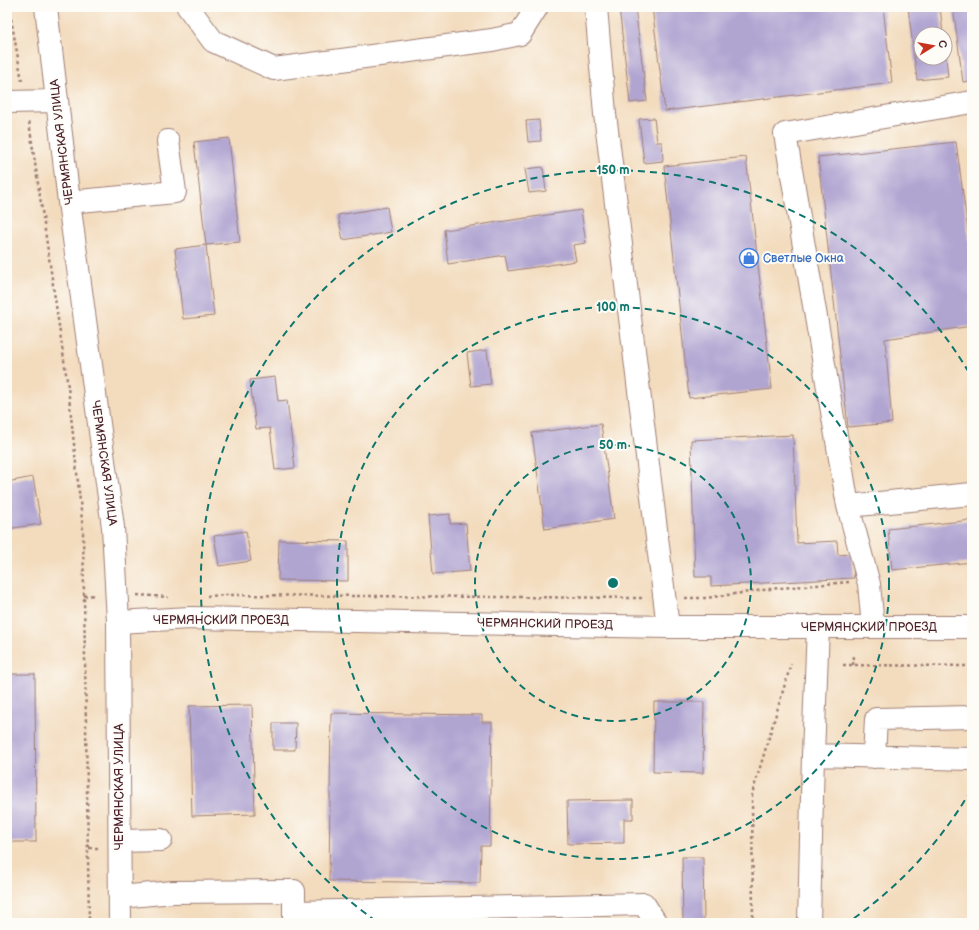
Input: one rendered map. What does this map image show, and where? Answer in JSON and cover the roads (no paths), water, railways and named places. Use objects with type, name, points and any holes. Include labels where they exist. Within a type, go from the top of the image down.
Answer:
[{"type":"street","name":"ЧЕРМЯНСКАЯ УЛИЦА","points":[[46,7],[69,202],[113,527],[118,622],[120,923]]},
{"type":"street","points":[[188,7],[213,41],[274,69],[492,40],[520,34],[538,7]]},
{"type":"street","points":[[596,7],[605,114],[668,627]]},
{"type":"street","points":[[16,102],[57,101]]},
{"type":"street","points":[[873,627],[869,584],[848,506],[785,134],[972,102]]},
{"type":"street","points":[[69,202],[175,192],[168,141]]},
{"type":"street","points":[[848,506],[972,494]]},
{"type":"street","name":"ЧЕРМЯНСКИЙ ПРОЕЗД","points":[[118,622],[190,618],[668,627],[972,627]]},
{"type":"street","points":[[809,923],[818,626]]},
{"type":"street","points":[[874,757],[876,719],[972,717]]},
{"type":"street","points":[[813,755],[972,759]]},
{"type":"street","points":[[120,840],[161,840]]},
{"type":"street","points":[[120,897],[172,892],[294,891],[294,917],[644,904],[656,923]]},
{"type":"place","name":"Светлые Окна","points":[[749,258]]}]
